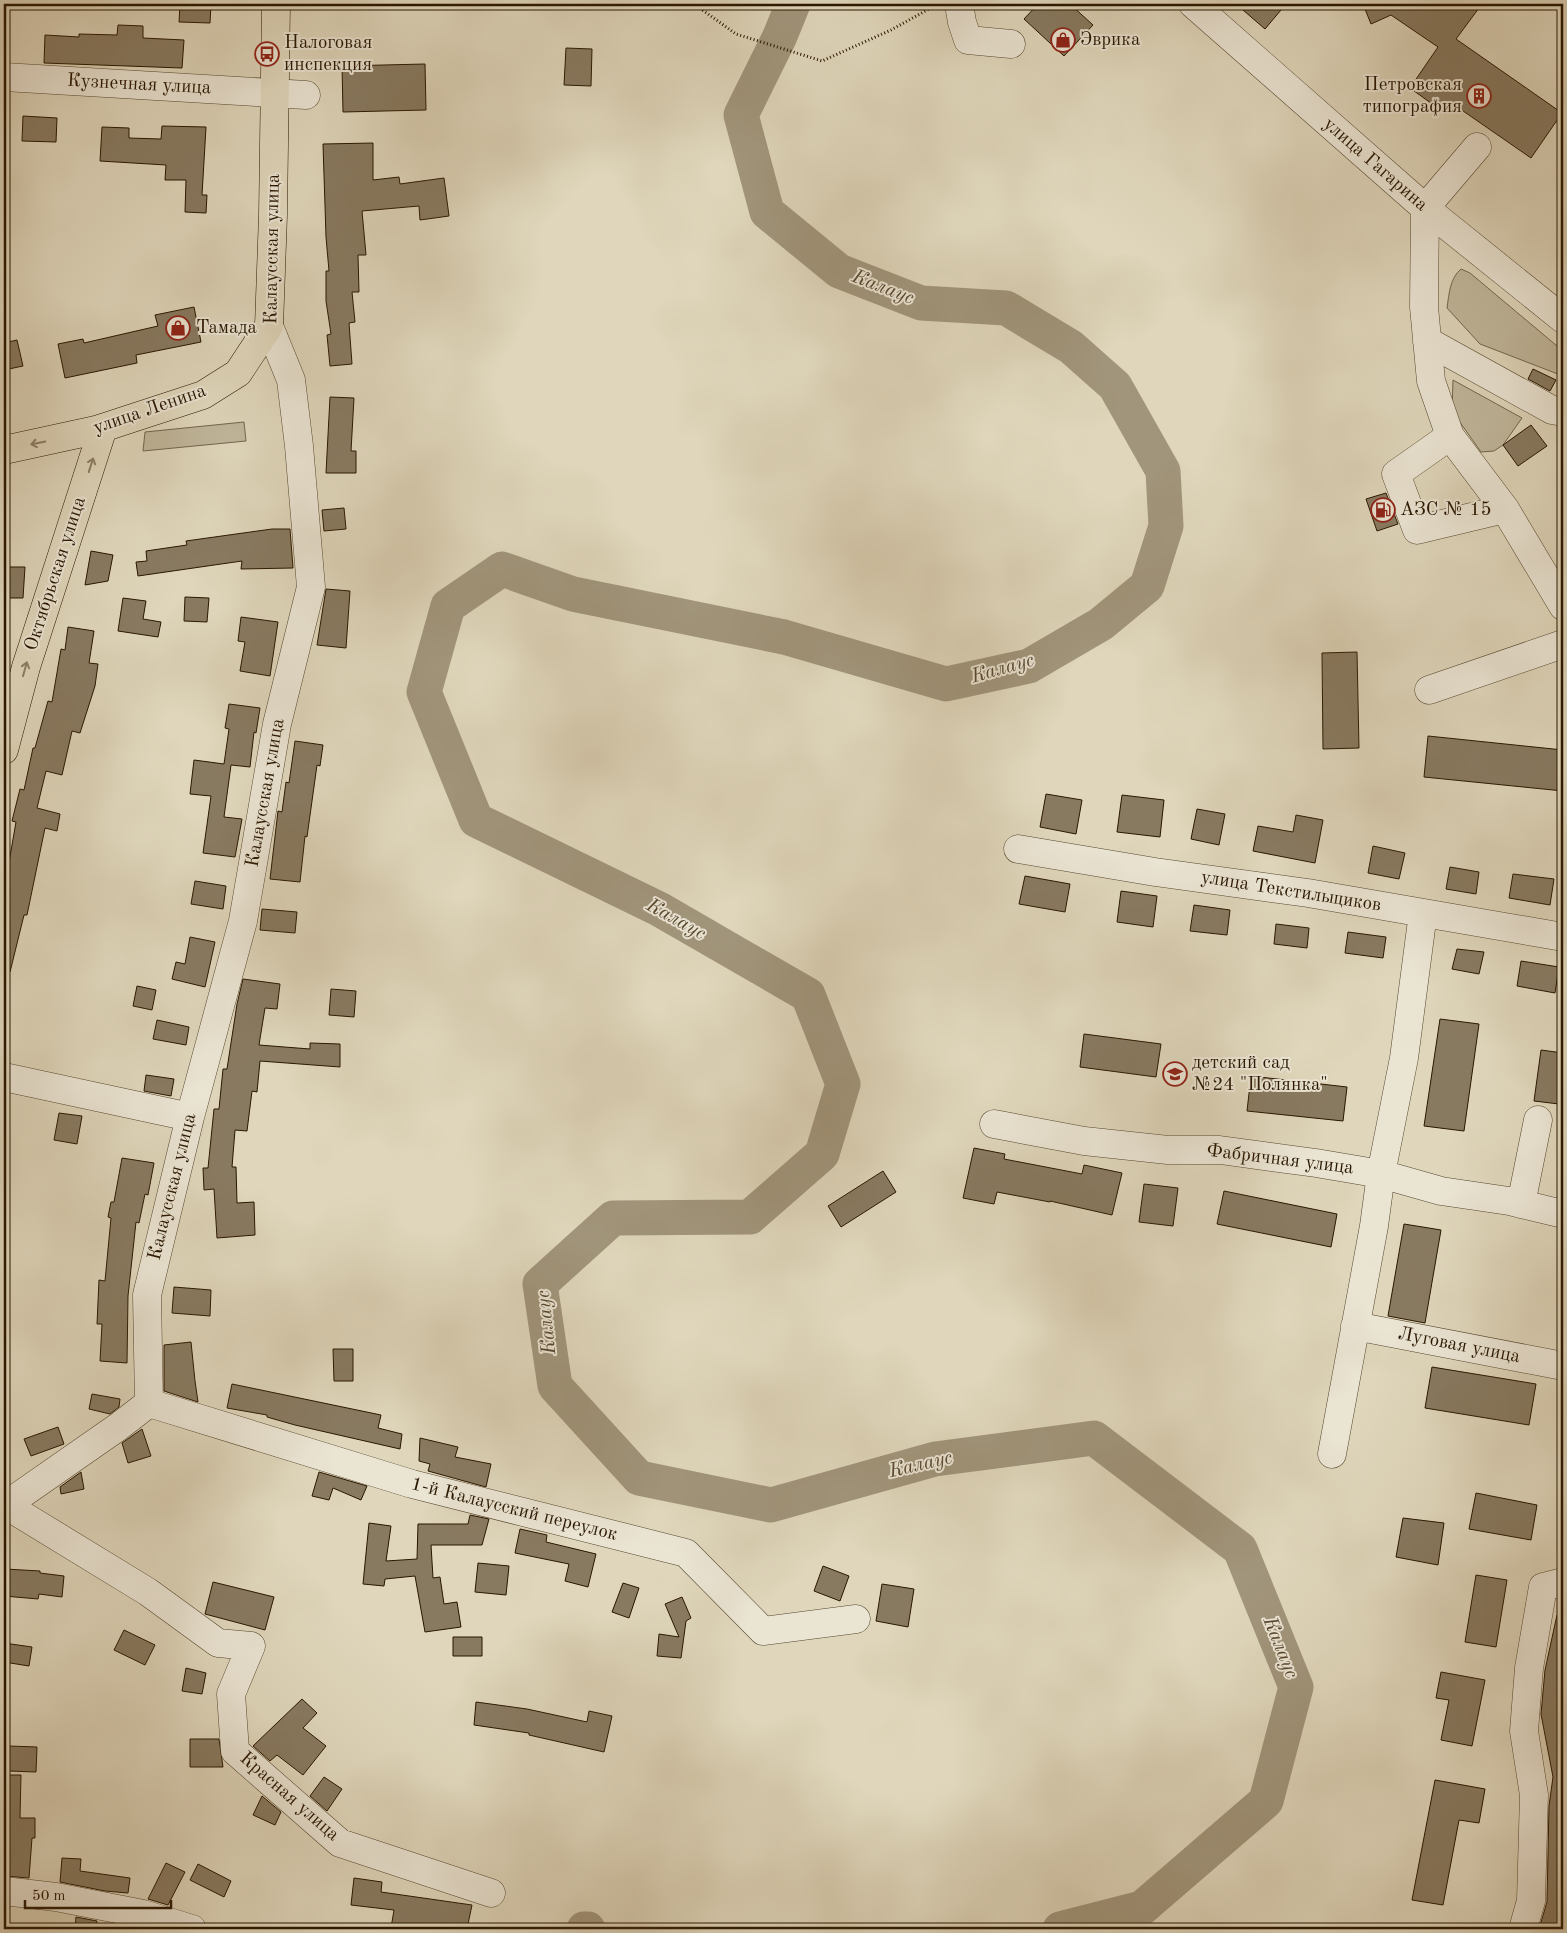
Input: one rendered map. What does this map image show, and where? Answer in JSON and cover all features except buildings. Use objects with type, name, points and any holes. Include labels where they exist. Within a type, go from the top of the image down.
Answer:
[{"type":"main road","name":"Калаусская улица","points":[[269,326],[273,216],[276,4]]},
{"type":"main road","name":"улица Ленина","points":[[4,450],[103,428],[204,394],[238,373],[269,326]]},
{"type":"main road","name":"Октябрьская улица","points":[[4,750],[26,667],[103,428]]},
{"type":"street","points":[[959,4],[968,40],[1011,44]]},
{"type":"street","name":"улица Гагарина","points":[[1193,4],[1425,208],[1563,319]]},
{"type":"street","name":"Кузнечная улица","points":[[4,77],[306,95]]},
{"type":"street","points":[[1477,147],[1425,208],[1424,307],[1431,381],[1450,436],[1505,509],[1563,606]]},
{"type":"street","name":"Калаусская улица","points":[[150,1403],[147,1295],[190,1117],[243,921],[277,724],[311,587],[300,446],[291,380],[269,326]]},
{"type":"street","points":[[1427,341],[1545,406],[1563,412]]},
{"type":"street","points":[[1450,436],[1396,474],[1417,530],[1505,509]]},
{"type":"street","points":[[1429,690],[1563,644]]},
{"type":"street","name":"улица Текстильщиков","points":[[1018,849],[1156,872],[1308,893],[1563,937]]},
{"type":"street","points":[[1332,1454],[1374,1226],[1381,1174],[1404,1058],[1423,913]]},
{"type":"street","points":[[4,1077],[190,1117]]},
{"type":"street","points":[[1521,1204],[1538,1120]]},
{"type":"street","name":"Фабричная улица","points":[[994,1124],[1084,1141],[1168,1150],[1220,1150],[1272,1156],[1381,1174],[1440,1191],[1521,1204],[1563,1214]]},
{"type":"street","name":"Луговая улица","points":[[1355,1326],[1563,1366]]},
{"type":"street","points":[[5,1505],[150,1403]]},
{"type":"street","name":"1-й Калаусский переулок","points":[[150,1403],[412,1484],[686,1553],[763,1630],[856,1618]]},
{"type":"street","name":"Красная улица","points":[[5,1505],[148,1592],[218,1643],[251,1646],[232,1694],[235,1751],[340,1843],[491,1893]]},
{"type":"street","points":[[1523,1929],[1531,1901],[1534,1795],[1524,1731],[1529,1668],[1543,1587],[1561,1574]]},
{"type":"street","points":[[4,1891],[56,1897],[142,1914],[192,1929]]},
{"type":"path","points":[[694,4],[736,34],[822,61],[891,30],[938,4]]},
{"type":"shaded area","points":[[1461,269],[1470,273],[1563,351],[1563,376],[1480,344],[1447,308],[1452,282]]},
{"type":"shaded area","points":[[1453,380],[1522,418],[1503,445],[1494,451],[1481,452],[1452,411]]},
{"type":"shaded area","points":[[244,422],[246,441],[143,451],[145,432]]},
{"type":"waterway","name":"Калаус","points":[[793,4],[780,36],[741,115],[767,212],[839,271],[921,303],[1006,308],[1071,347],[1115,386],[1163,471],[1166,526],[1147,586],[1101,624],[1029,666],[946,684],[784,637],[573,594],[502,569],[448,606],[424,692],[476,820],[659,909],[808,995],[843,1084],[822,1154],[750,1217],[613,1218],[540,1284],[555,1386],[639,1478],[771,1505],[935,1459],[1094,1438],[1240,1549],[1296,1687],[1266,1801],[1142,1908],[1060,1929]]},
{"type":"place","name":"Эврика","points":[[1063,40]]},
{"type":"place","name":"Налоговая инспекция","points":[[267,54]]},
{"type":"place","name":"Петровская типография","points":[[1479,96]]},
{"type":"place","name":"Тамада","points":[[178,328]]},
{"type":"place","name":"АЗС № 15","points":[[1383,510]]},
{"type":"place","name":"детский сад №24 \"Полянка\"","points":[[1175,1074]]}]
